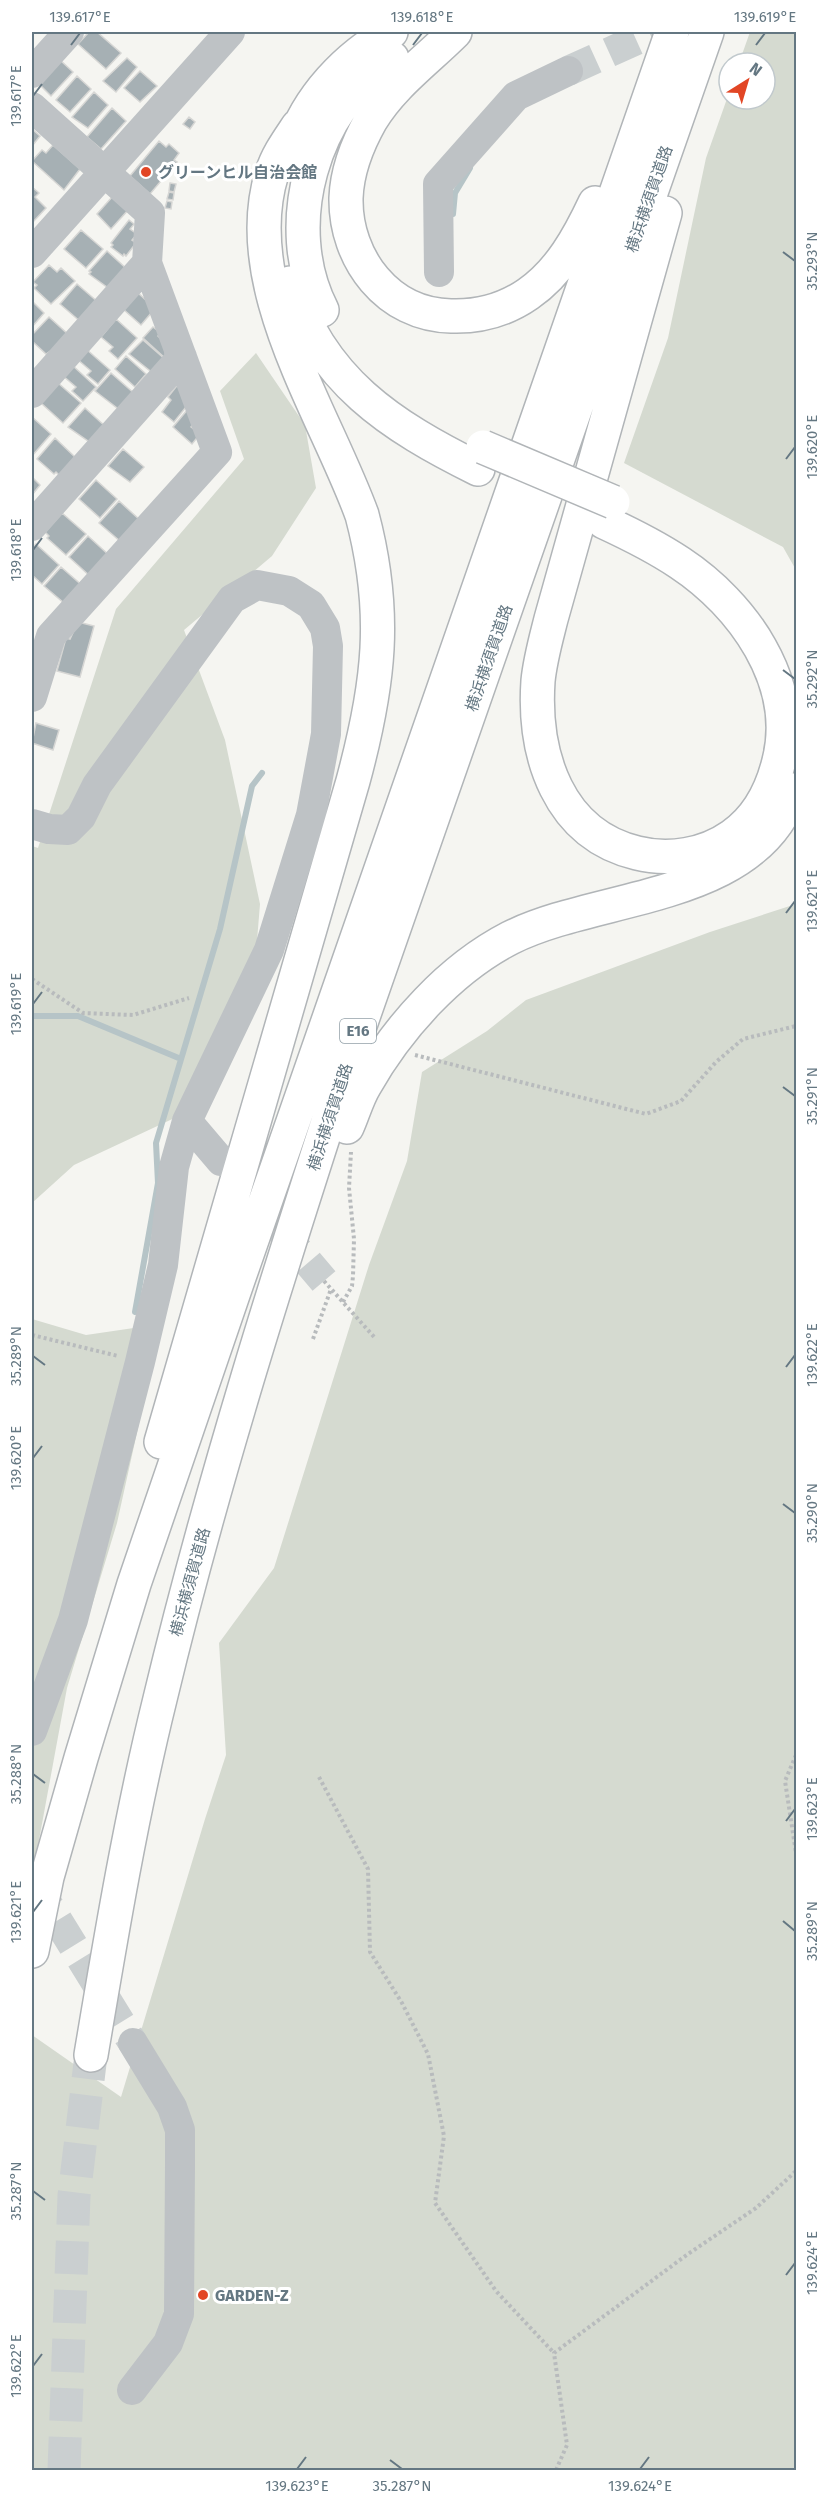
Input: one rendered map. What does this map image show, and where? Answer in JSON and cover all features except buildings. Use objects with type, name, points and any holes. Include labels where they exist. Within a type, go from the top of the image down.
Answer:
[{"type":"highway","points":[[81,1758],[147,1492],[184,1356],[367,729],[376,675],[379,637],[377,597],[369,542],[354,491],[283,328],[264,245],[265,207],[272,171],[283,149],[327,85],[362,52],[391,32]]},
{"type":"highway","points":[[444,32],[427,37],[382,64],[365,78],[342,106],[322,138],[312,168],[305,199],[305,244],[307,264],[316,297],[334,331],[350,353],[388,390],[481,458]]},
{"type":"highway","points":[[455,32],[390,95],[372,120],[357,149],[346,197],[351,236],[368,274],[396,300],[414,310],[434,316],[471,316],[509,305],[529,293],[563,258],[578,238],[610,174],[664,32]]},
{"type":"highway","name":"横浜横須賀道路","points":[[32,1951],[47,1877],[134,1584],[672,32]]},
{"type":"highway","name":"横浜横須賀道路","points":[[91,2055],[133,1820],[172,1649],[212,1500],[301,1204],[349,1058],[707,32]]},
{"type":"highway","points":[[298,126],[284,178],[280,227],[288,276],[296,302],[307,325],[337,371],[367,401],[425,441],[481,458],[608,512],[681,564],[724,599],[756,640],[767,660],[780,697],[782,748],[767,796],[740,830],[705,850],[670,857],[646,856],[605,842],[583,825],[566,805],[548,769],[542,746],[538,679],[569,548],[715,32]]},
{"type":"highway","points":[[608,512],[646,517],[682,538],[727,573],[767,617],[783,644],[796,677]]},
{"type":"highway","points":[[172,1649],[339,1147],[364,1087],[378,1063],[412,1019],[441,989],[491,948],[540,924],[672,889],[704,878],[733,864],[766,837],[780,818],[796,780]]},
{"type":"street","points":[[32,73],[69,32]]},
{"type":"street","points":[[32,253],[230,32]]},
{"type":"street","points":[[439,272],[438,184],[516,96],[568,70]]},
{"type":"street","points":[[32,107],[150,213],[147,263],[217,452],[41,627],[32,697]]},
{"type":"street","points":[[32,393],[147,263]]},
{"type":"street","points":[[32,526],[182,357]]},
{"type":"street","points":[[32,824],[49,830],[68,830],[81,817],[97,786],[232,598],[257,585],[289,591],[311,604],[325,628],[328,646],[326,734],[311,815],[269,950],[187,1122],[174,1167],[163,1265],[140,1362],[73,1620],[32,1731]]},
{"type":"street","points":[[187,1122],[221,1161]]},
{"type":"street","points":[[132,2390],[168,2343],[178,2313],[180,2165],[180,2130],[172,2107],[133,2043]]},
{"type":"path","points":[[32,979],[83,1013],[133,1015],[189,998]]},
{"type":"path","points":[[413,1054],[646,1114],[681,1101],[716,1062],[742,1039],[796,1026]]},
{"type":"path","points":[[343,1302],[352,1286],[353,1276],[354,1239],[349,1188],[350,1153],[356,1142]]},
{"type":"path","points":[[324,1281],[375,1338]]},
{"type":"path","points":[[313,1339],[331,1289]]},
{"type":"path","points":[[32,1335],[140,1362]]},
{"type":"path","points":[[796,1755],[785,1780],[796,1853]]},
{"type":"path","points":[[319,1777],[368,1869],[370,1952],[402,2003],[428,2054],[444,2136],[435,2203],[496,2291],[554,2353],[567,2445],[556,2470]]},
{"type":"path","points":[[554,2353],[688,2254],[756,2208],[796,2171]]},
{"type":"shaded area","points":[[750,32],[796,32],[796,570],[783,547],[624,463],[668,338],[706,158],[723,111],[777,111],[777,51],[743,51]]},
{"type":"shaded area","points":[[256,353],[305,425],[316,488],[272,556],[184,630],[225,740],[260,904],[256,953],[198,1107],[74,1165],[32,1203],[32,846],[38,848],[116,609],[244,459],[220,391]]},
{"type":"shaded area","points":[[796,904],[796,2470],[32,2470],[32,2035],[121,2097],[226,1755],[219,1643],[274,1568],[369,1265],[407,1161],[422,1072],[487,1031],[526,1000],[710,932]]},
{"type":"shaded area","points":[[32,1319],[86,1335],[161,1324],[117,1523],[67,1688],[32,1878]]},
{"type":"waterway","points":[[453,214],[455,193],[470,168]]},
{"type":"waterway","points":[[135,1312],[158,1183],[156,1143],[220,929],[252,786],[262,773]]},
{"type":"waterway","points":[[32,1016],[78,1016],[181,1059]]},
{"type":"tunnel","points":[[568,71],[654,32]]},
{"type":"tunnel","points":[[250,1194],[324,1281]]},
{"type":"tunnel","points":[[34,1882],[133,2043]]},
{"type":"tunnel","points":[[64,2470],[74,2196],[91,2055]]},
{"type":"place","name":"グリーンヒル自治会館","points":[[146,172]]},
{"type":"place","name":"GARDEN-Z","points":[[203,2295]]}]
